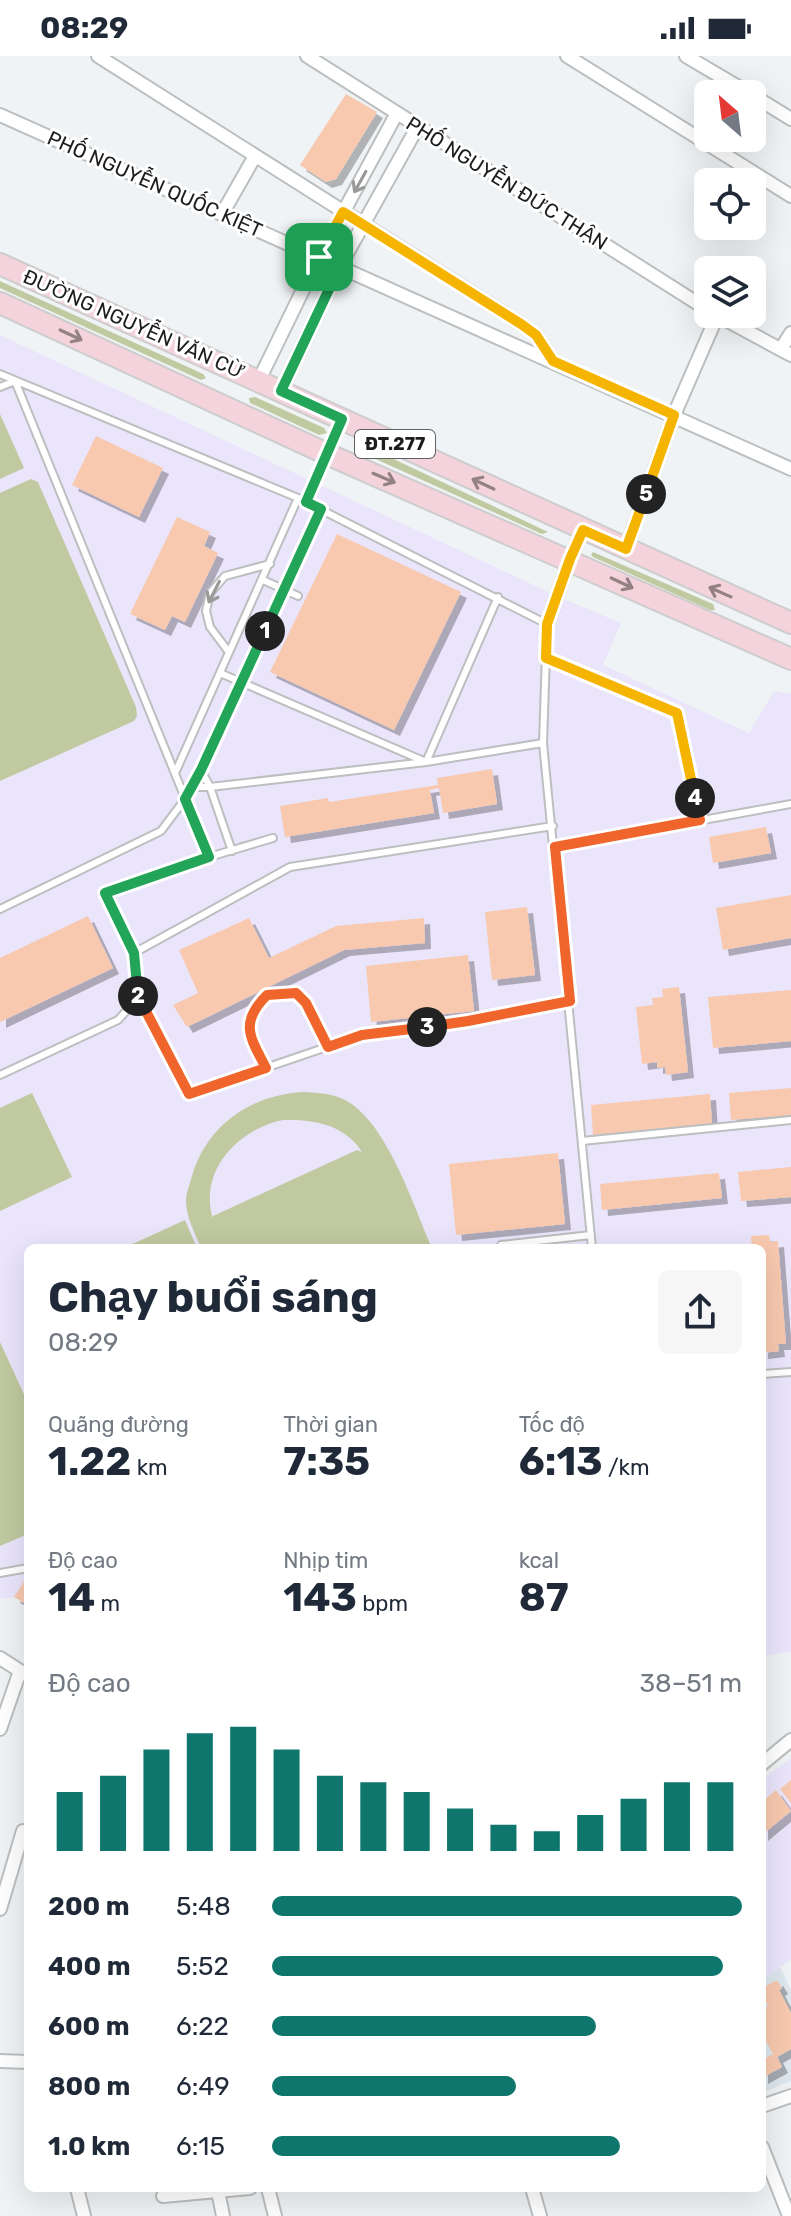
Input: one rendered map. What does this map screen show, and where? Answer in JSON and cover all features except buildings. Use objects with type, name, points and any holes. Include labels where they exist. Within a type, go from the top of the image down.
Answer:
[{"type":"main road","name":"ĐƯỜNG NGUYỄN VĂN CỪ","points":[[0,264],[791,623]]},
{"type":"main road","name":"ĐƯỜNG NGUYỄN VĂN CỪ","points":[[0,303],[327,454],[791,659]]},
{"type":"main road","points":[[220,403],[237,370]]},
{"type":"main road","points":[[327,454],[342,419]]},
{"type":"street","points":[[98,56],[521,324],[536,335],[553,361]]},
{"type":"street","name":"PHỐ NGUYỄN ĐỨC THẬN","points":[[307,56],[694,301]]},
{"type":"street","points":[[567,56],[791,196]]},
{"type":"street","points":[[686,56],[726,80]]},
{"type":"street","points":[[766,104],[791,119]]},
{"type":"street","points":[[259,380],[319,257],[397,113]]},
{"type":"street","name":"PHỐ NGUYỄN QUỐC KIỆT","points":[[0,115],[791,469]]},
{"type":"street","points":[[281,391],[340,266],[418,126]]},
{"type":"street","points":[[222,214],[255,156]]},
{"type":"street","points":[[626,549],[707,328]]},
{"type":"street","name":"PHỐ NGUYỄN ĐỨC THẬN","points":[[741,328],[786,352]]},
{"type":"street","points":[[786,352],[791,333]]},
{"type":"street","points":[[547,624],[583,530]]},
{"type":"street","points":[[0,1658],[24,1673],[0,1729]]},
{"type":"street","points":[[766,1761],[791,1740]]},
{"type":"street","points":[[0,1909],[23,1831]]},
{"type":"street","points":[[0,2061],[24,2062]]},
{"type":"street","points":[[766,2105],[791,2096]]},
{"type":"street","points":[[766,2157],[789,2216]]},
{"type":"street","points":[[78,2192],[84,2216]]},
{"type":"street","points":[[163,2196],[207,2192]]},
{"type":"street","points":[[218,2192],[223,2216]]},
{"type":"street","points":[[269,2192],[275,2216]]},
{"type":"street","points":[[533,2192],[540,2216]]},
{"type":"lane","points":[[0,374],[298,498],[547,624],[543,743],[592,1244]]},
{"type":"lane","points":[[0,387],[15,381]]},
{"type":"lane","points":[[15,381],[209,857]]},
{"type":"lane","points":[[306,502],[327,454]]},
{"type":"lane","points":[[176,771],[298,498]]},
{"type":"lane","points":[[0,909],[161,831],[193,787],[321,509]]},
{"type":"lane","points":[[228,651],[210,627],[206,611],[210,593],[225,576],[270,564]]},
{"type":"lane","points":[[263,580],[298,596]]},
{"type":"lane","points":[[426,762],[498,597]]},
{"type":"lane","points":[[546,658],[677,713],[700,820]]},
{"type":"lane","points":[[220,673],[426,762]]},
{"type":"lane","points":[[193,787],[426,762],[543,743]]},
{"type":"lane","points":[[201,770],[232,851]]},
{"type":"lane","points":[[555,847],[791,804]]},
{"type":"lane","points":[[134,953],[290,867],[553,826]]},
{"type":"lane","points":[[273,838],[105,893],[134,953],[138,998],[189,1094],[362,1035],[468,1021],[570,1001]]},
{"type":"lane","points":[[266,1068],[250,1036],[249,1023],[256,1006],[267,995],[296,993],[306,1003],[328,1047]]},
{"type":"lane","points":[[0,1075],[118,1020],[138,998]]},
{"type":"lane","points":[[582,1141],[791,1120]]},
{"type":"lane","points":[[510,1244],[591,1235]]},
{"type":"lane","points":[[766,1374],[791,1372]]},
{"type":"lane","points":[[0,1573],[24,1569]]},
{"type":"shaded area","points":[[0,335],[557,596],[621,623],[603,665],[749,733],[774,691],[791,694],[791,1652],[766,1655],[766,1244],[24,1244],[24,1603],[14,1597],[0,1599]]},
{"type":"shaded area","points":[[791,1758],[791,1959],[766,1978],[766,1777]]},
{"type":"shaded area","points":[[780,1967],[791,1990],[791,2081],[766,2091],[766,1978]]},
{"type":"green space","points":[[0,281],[206,378],[201,380],[0,288]]},
{"type":"green space","points":[[255,397],[324,428],[327,433],[319,435],[250,403],[249,398]]},
{"type":"green space","points":[[0,414],[24,468],[0,479]]},
{"type":"green space","points":[[359,445],[548,532],[542,534],[360,452]]},
{"type":"green space","points":[[31,479],[38,482],[136,707],[137,716],[134,721],[0,781],[0,493]]},
{"type":"green space","points":[[593,552],[713,604],[715,610],[593,557]]},
{"type":"green space","points":[[303,1092],[330,1095],[345,1100],[360,1111],[386,1145],[430,1244],[199,1244],[186,1207],[187,1192],[199,1158],[220,1128],[249,1106],[266,1099]],"holes":[[[283,1120],[316,1122],[347,1135],[362,1152],[357,1150],[213,1216],[213,1219],[211,1185],[217,1169],[237,1143],[266,1125]]]},
{"type":"green space","points":[[32,1093],[72,1177],[0,1211],[0,1108]]},
{"type":"green space","points":[[185,1220],[195,1244],[133,1244]]},
{"type":"green space","points":[[0,1342],[24,1394],[24,1536],[0,1546]]},
{"type":"route","points":[[343,212],[521,324],[536,335],[553,361],[674,415],[626,549],[583,530],[547,624],[546,658],[677,713],[700,820],[555,847],[570,1001],[468,1021],[362,1035],[328,1047],[306,1003],[296,993],[267,995],[256,1006],[249,1023],[250,1036],[266,1068],[189,1094],[138,998],[134,953],[105,893],[209,857],[185,799],[321,509],[306,502],[342,419],[281,391],[340,266],[319,257],[343,212]]}]
